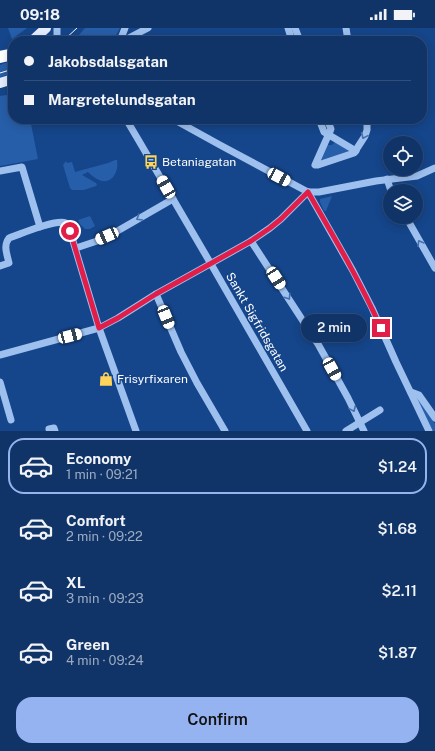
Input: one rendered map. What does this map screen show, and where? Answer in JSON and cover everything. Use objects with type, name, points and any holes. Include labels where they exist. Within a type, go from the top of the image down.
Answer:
[{"type":"main road","points":[[37,36],[46,28]]},
{"type":"street","points":[[137,36],[148,28]]},
{"type":"street","name":"Sankt Sigfridsgatan","points":[[130,124],[307,431]]},
{"type":"street","points":[[182,124],[220,146],[308,192],[319,192],[387,179],[408,178],[433,171]]},
{"type":"street","points":[[321,124],[324,132],[356,151]]},
{"type":"street","points":[[329,124],[331,129],[315,165],[354,153],[365,136],[367,124]]},
{"type":"street","points":[[0,171],[22,167],[40,227]]},
{"type":"street","points":[[387,179],[389,184]]},
{"type":"street","points":[[0,355],[99,328],[118,318],[156,294],[251,241],[281,219],[308,192]]},
{"type":"street","points":[[308,192],[353,271],[372,308],[429,431]]},
{"type":"street","points":[[76,248],[100,240],[114,233],[172,199]]},
{"type":"street","points":[[0,266],[9,264],[5,248],[6,242],[9,238],[40,227],[61,222],[66,223],[76,248],[99,328],[136,431]]},
{"type":"street","points":[[410,224],[435,268]]},
{"type":"street","points":[[251,241],[318,344],[348,398],[364,431]]},
{"type":"street","points":[[156,294],[181,352],[225,431]]},
{"type":"street","points":[[0,382],[11,420]]},
{"type":"street","points":[[411,392],[419,395],[435,418]]},
{"type":"street","points":[[346,431],[380,410]]},
{"type":"shaded area","points":[[8,28],[27,28],[16,36],[11,36]]},
{"type":"shaded area","points":[[85,28],[120,28],[116,36],[78,36]]},
{"type":"shaded area","points":[[8,62],[8,75],[0,77],[0,65]]},
{"type":"shaded area","points":[[8,95],[8,124],[31,124],[38,159],[0,166],[0,96]]},
{"type":"shaded area","points":[[335,142],[350,151],[320,161],[325,145],[332,145]]},
{"type":"shaded area","points":[[117,160],[117,167],[115,175],[110,180],[102,181],[88,172],[82,175],[96,183],[96,186],[84,190],[72,190],[70,188],[63,165],[66,161],[67,163],[72,162],[75,172]]},
{"type":"shaded area","points":[[332,196],[326,211],[324,211],[320,199]]},
{"type":"shaded area","points":[[90,216],[95,226],[90,229],[85,229],[78,220]]},
{"type":"shaded area","points":[[415,395],[435,424],[435,431],[433,431]]},
{"type":"tram line","points":[[68,36],[77,28]]},
{"type":"tram line","points":[[0,73],[8,71]]},
{"type":"place","name":"Betaniagatan","points":[[151,162]]},
{"type":"place","name":"Frisyrfixaren","points":[[106,379]]},
{"type":"route","points":[[70,231],[99,328],[251,241],[281,219],[308,192],[353,271],[381,328]]}]
